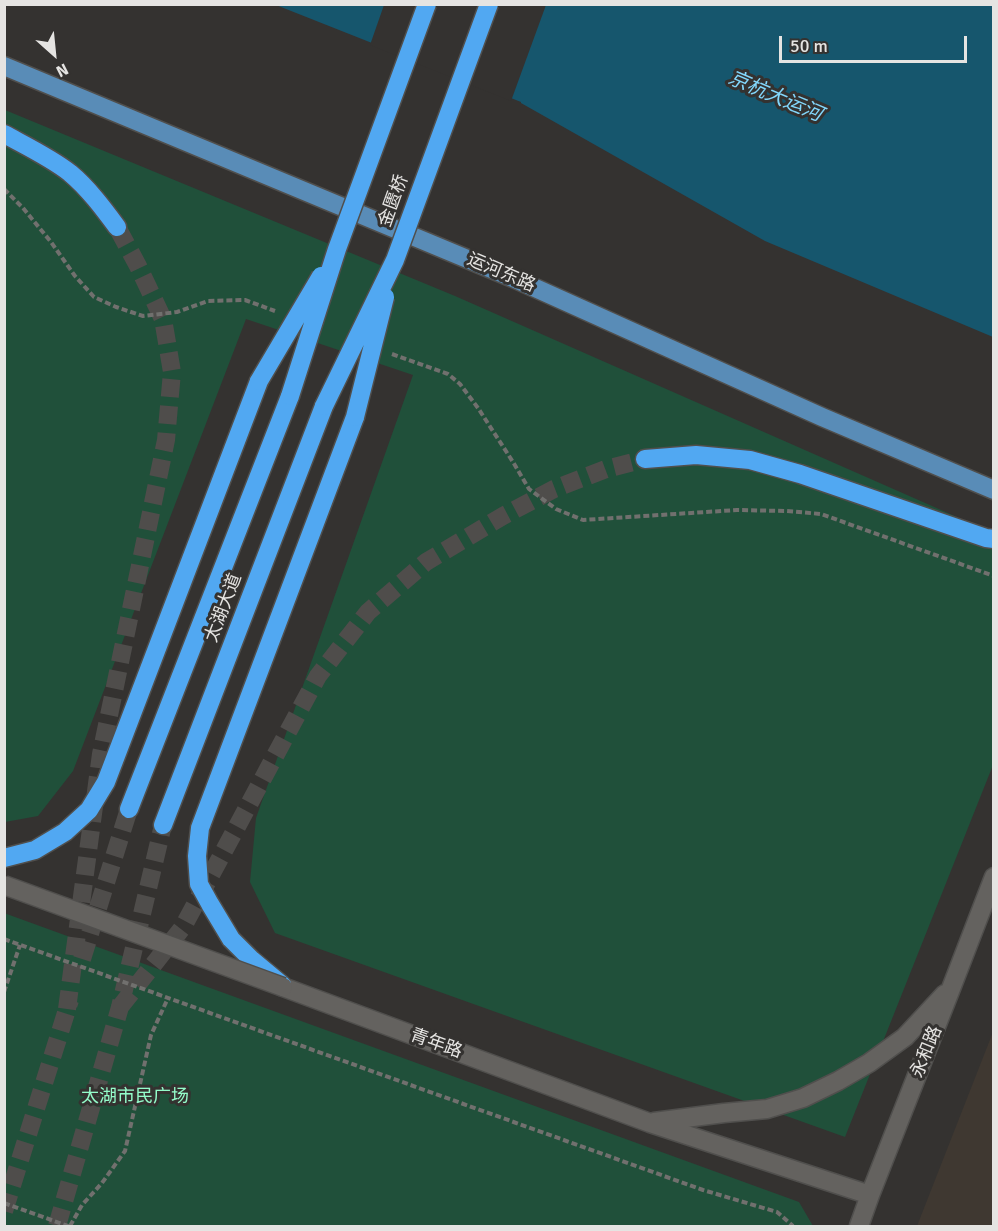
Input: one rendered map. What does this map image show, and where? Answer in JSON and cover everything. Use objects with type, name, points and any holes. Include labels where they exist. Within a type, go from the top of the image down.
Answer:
[{"type":"highway","name":"金匮桥","points":[[290,396],[337,249],[427,4]]},
{"type":"highway","name":"金匮桥","points":[[324,406],[395,260],[489,4]]},
{"type":"highway","points":[[4,134],[69,173],[95,199],[117,226]]},
{"type":"highway","points":[[4,858],[35,850],[64,832],[89,810],[106,782],[259,381],[337,249]]},
{"type":"highway","points":[[283,987],[231,939],[199,884],[197,856],[200,828],[355,417],[395,260]]},
{"type":"highway","name":"太湖大道","points":[[129,809],[290,396]]},
{"type":"highway","name":"太湖大道","points":[[163,825],[324,406]]},
{"type":"highway","points":[[645,459],[696,455],[750,460],[801,474],[986,538],[993,538]]},
{"type":"main road","name":"运河东路","points":[[4,66],[513,278],[822,417],[993,490]]},
{"type":"street","name":"永和路","points":[[859,1227],[993,878]]},
{"type":"street","name":"青年路","points":[[4,885],[650,1123],[870,1196]]},
{"type":"street","points":[[650,1123],[767,1109],[803,1098],[869,1063],[905,1037],[952,986]]},
{"type":"path","points":[[4,189],[24,208],[75,276],[94,297],[116,307],[143,316],[177,312],[208,301],[245,300],[277,312]]},
{"type":"path","points":[[384,351],[448,374],[460,384],[478,408],[529,489],[556,508],[583,520],[737,510],[821,514],[993,576]]},
{"type":"path","points":[[4,939],[691,1186],[777,1212],[793,1227]]},
{"type":"path","points":[[4,992],[20,945]]},
{"type":"path","points":[[4,1203],[69,1227],[82,1205],[102,1183],[125,1151],[151,1035],[168,998]]},
{"type":"shaded area","points":[[993,1032],[993,1226],[917,1226]]},
{"type":"green space","points":[[5,110],[455,296],[957,517],[993,545],[993,765],[845,1137],[275,933],[250,882],[256,818],[413,375],[246,319],[73,771],[38,816],[5,822]]},
{"type":"green space","name":"太湖市民广场","points":[[4,913],[799,1202],[813,1226],[5,1226]]},
{"type":"water","name":"京杭大运河","points":[[276,5],[993,5],[993,337],[765,241],[521,102]]},
{"type":"pier","points":[[384,5],[546,5],[511,101],[370,45]]},
{"type":"tunnel","points":[[67,1009],[101,754],[166,440],[172,372],[163,319],[117,227]]},
{"type":"tunnel","points":[[120,1007],[183,927],[318,676],[368,612],[426,562],[503,516],[554,489],[606,469],[645,459]]},
{"type":"tunnel","points":[[82,959],[129,809]]},
{"type":"tunnel","points":[[57,1226],[120,1007],[163,825]]},
{"type":"tunnel","points":[[4,1211],[70,1000]]}]
